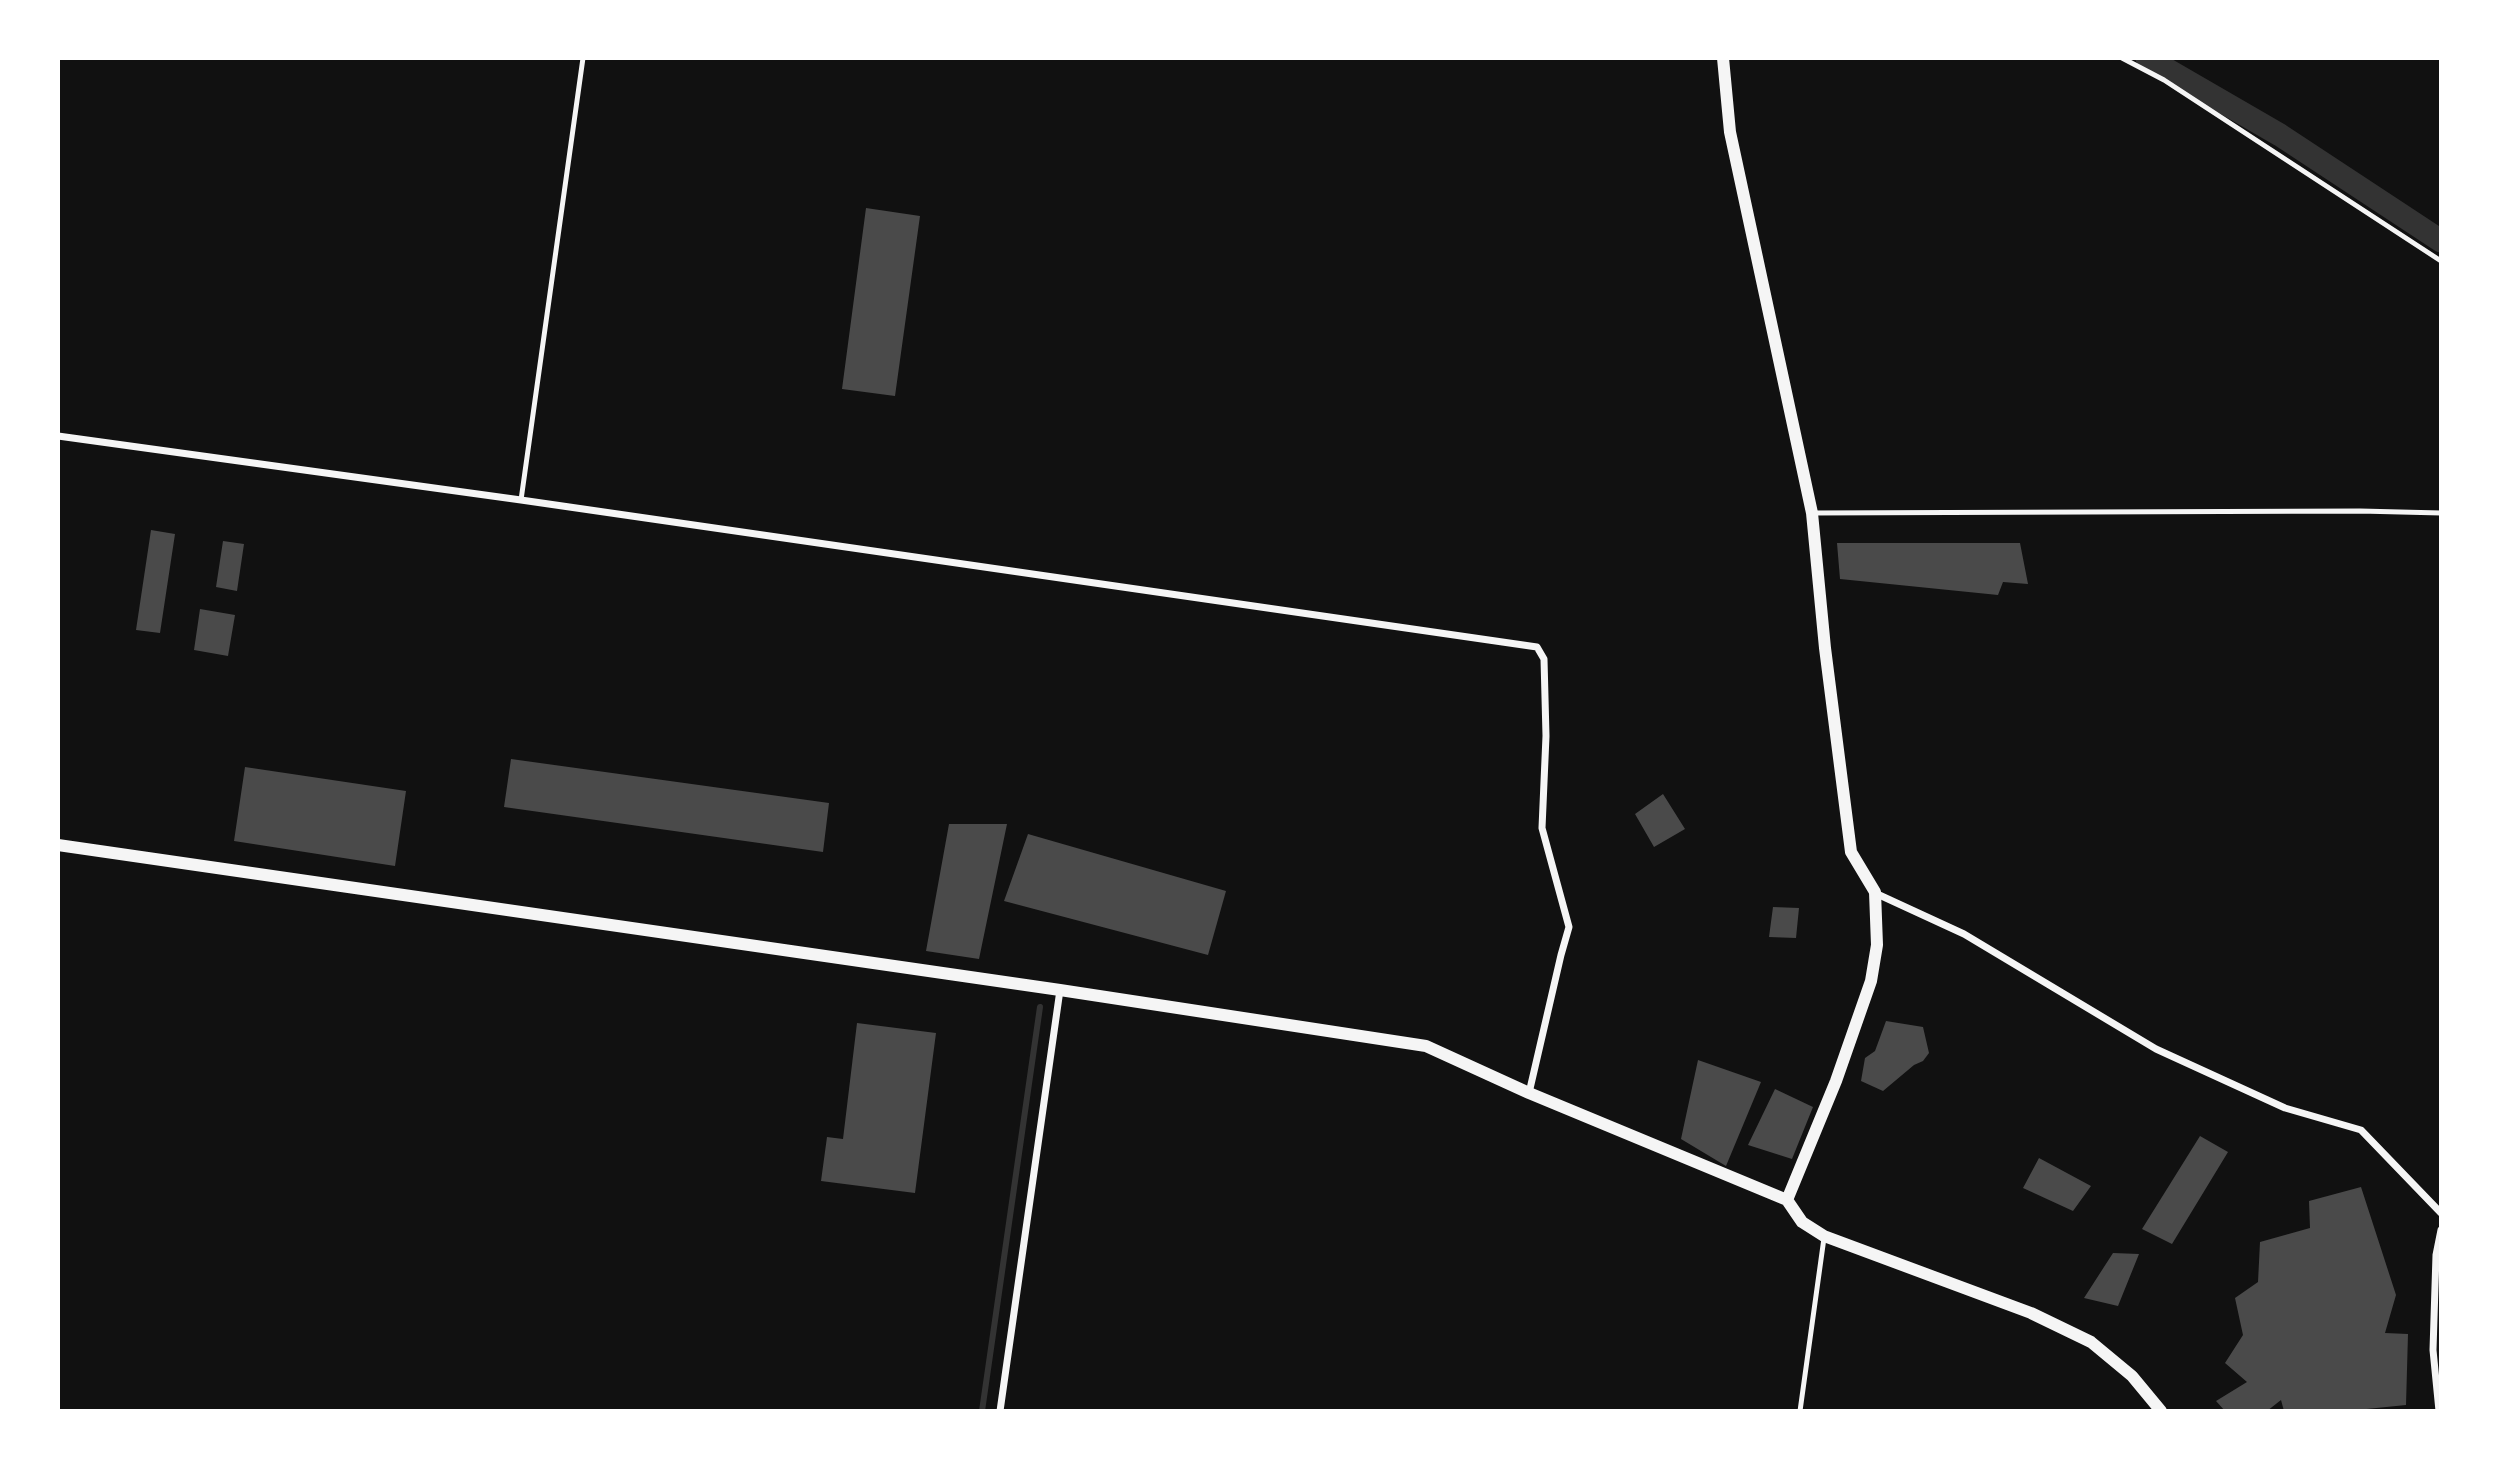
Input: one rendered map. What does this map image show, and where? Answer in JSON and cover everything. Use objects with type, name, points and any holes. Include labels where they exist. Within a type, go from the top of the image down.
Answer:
[{"type":"street","points":[[1723,58],[1730,132],[1812,513],[1825,648],[1851,852],[1875,892],[1877,945],[1871,981],[1836,1081],[1787,1200]]},
{"type":"street","points":[[58,436],[520,499],[1537,647],[1544,659],[1546,736],[1542,828],[1569,927],[1529,1093]]},
{"type":"street","points":[[58,845],[1060,990],[1426,1046],[1529,1093],[1787,1200],[1802,1222],[1824,1236],[2031,1313],[2091,1342],[2132,1376],[2161,1411]]},
{"type":"street","points":[[1875,892],[1964,934],[2156,1049],[2285,1108],[2361,1130],[2441,1213]]},
{"type":"street","points":[[1000,1411],[1060,990]]},
{"type":"street","points":[[2439,1411],[2433,1350],[2436,1255],[2441,1230]]},
{"type":"lane","points":[[520,499],[583,58]]},
{"type":"lane","points":[[2122,58],[2164,80],[2441,261]]},
{"type":"lane","points":[[1812,513],[2441,513]]},
{"type":"lane","points":[[1800,1411],[1824,1236]]},
{"type":"building","points":[[866,208],[920,216],[895,396],[842,389]]},
{"type":"building","points":[[151,530],[175,534],[160,633],[136,630]]},
{"type":"building","points":[[223,541],[244,544],[237,591],[216,587]]},
{"type":"building","points":[[1837,543],[2020,543],[2028,584],[2003,582],[1998,595],[1840,579]]},
{"type":"building","points":[[200,609],[235,615],[228,656],[194,650]]},
{"type":"building","points":[[511,759],[829,803],[823,852],[504,807]]},
{"type":"building","points":[[245,767],[406,791],[395,866],[234,841]]},
{"type":"building","points":[[1663,794],[1685,829],[1654,847],[1635,814]]},
{"type":"building","points":[[949,824],[1007,824],[979,959],[926,951]]},
{"type":"building","points":[[1028,834],[1226,891],[1208,955],[1004,901]]},
{"type":"building","points":[[1773,907],[1799,908],[1796,938],[1769,937]]},
{"type":"building","points":[[1886,1021],[1923,1027],[1929,1053],[1923,1061],[1914,1065],[1883,1091],[1861,1081],[1865,1058],[1875,1051]]},
{"type":"building","points":[[857,1023],[936,1033],[915,1193],[821,1181],[827,1137],[843,1139]]},
{"type":"building","points":[[1698,1060],[1761,1082],[1726,1166],[1681,1139]]},
{"type":"building","points":[[1775,1089],[1813,1107],[1792,1159],[1748,1145]]},
{"type":"building","points":[[2200,1136],[2228,1152],[2172,1244],[2142,1229]]},
{"type":"building","points":[[2039,1158],[2091,1186],[2073,1211],[2023,1188]]},
{"type":"building","points":[[2361,1187],[2396,1295],[2385,1333],[2408,1334],[2406,1405],[2347,1411],[2284,1411],[2281,1400],[2267,1411],[2225,1411],[2216,1401],[2247,1382],[2225,1363],[2243,1335],[2235,1298],[2258,1282],[2260,1242],[2310,1228],[2309,1201]]},
{"type":"building","points":[[2113,1253],[2139,1254],[2118,1306],[2084,1298]]},
{"type":"waterway","points":[[2147,58],[2280,135],[2441,241]]},
{"type":"waterway","points":[[982,1411],[1040,1007]]}]
